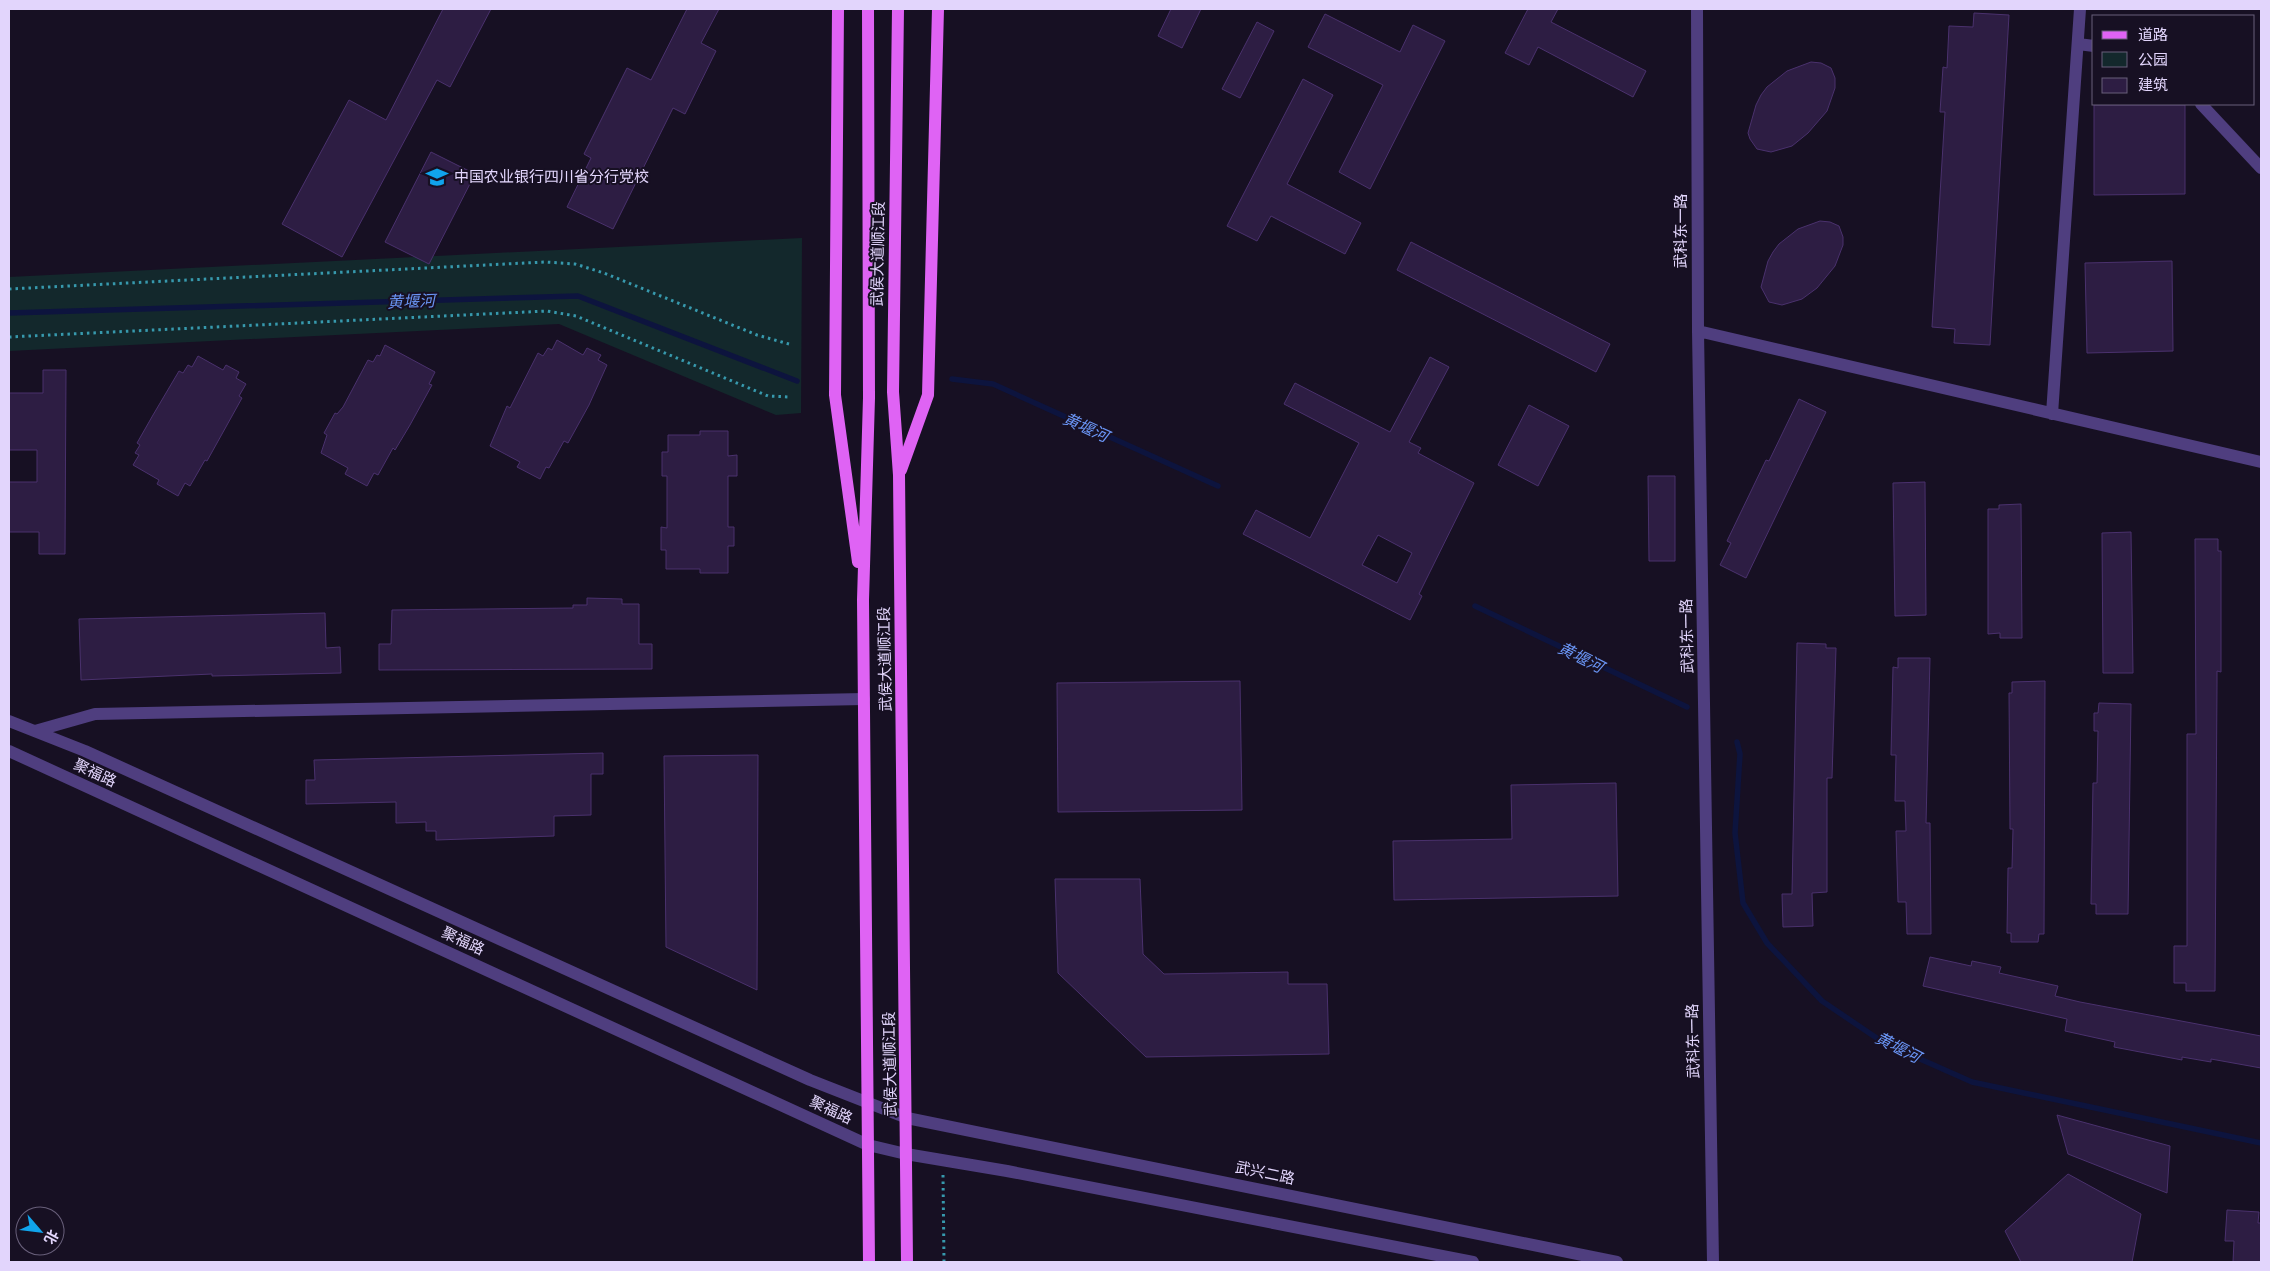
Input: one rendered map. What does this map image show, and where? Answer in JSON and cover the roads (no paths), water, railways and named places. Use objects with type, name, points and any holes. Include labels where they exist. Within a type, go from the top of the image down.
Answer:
[{"type":"main road","points":[[833,9],[838,26]]},
{"type":"main road","points":[[838,9],[835,395],[863,600]]},
{"type":"main road","name":"武侯大道顺江段","points":[[868,9],[869,398],[863,600],[869,1262]]},
{"type":"main road","name":"武侯大道顺江段","points":[[898,9],[893,392],[899,475],[907,1262]]},
{"type":"main road","points":[[899,475],[928,394],[938,9]]},
{"type":"street","name":"武科东一路","points":[[1696,9],[1698,331],[1713,1262]]},
{"type":"street","points":[[2052,414],[2080,9]]},
{"type":"street","points":[[2078,44],[2092,46]]},
{"type":"street","points":[[2202,105],[2261,168]]},
{"type":"street","points":[[1698,331],[2261,462]]},
{"type":"street","points":[[36,731],[95,714],[864,699]]},
{"type":"street","name":"武兴二路","points":[[9,721],[85,751],[868,1105],[907,1118],[1617,1262]]},
{"type":"street","name":"聚福路","points":[[9,751],[868,1145],[906,1154],[1473,1262]]},
{"type":"waterway","name":"黄堰河","points":[[9,313],[578,296],[797,381]]},
{"type":"waterway","name":"黄堰河","points":[[952,379],[993,384],[1218,486]]},
{"type":"waterway","name":"黄堰河","points":[[1475,606],[1687,707]]},
{"type":"waterway","name":"黄堰河","points":[[1737,742],[1740,754],[1735,833],[1743,903],[1767,943],[1822,1001],[1884,1043],[1972,1082],[2261,1143]]},
{"type":"place","name":"中国农业银行四川省分行党校","points":[[437,177]]}]
